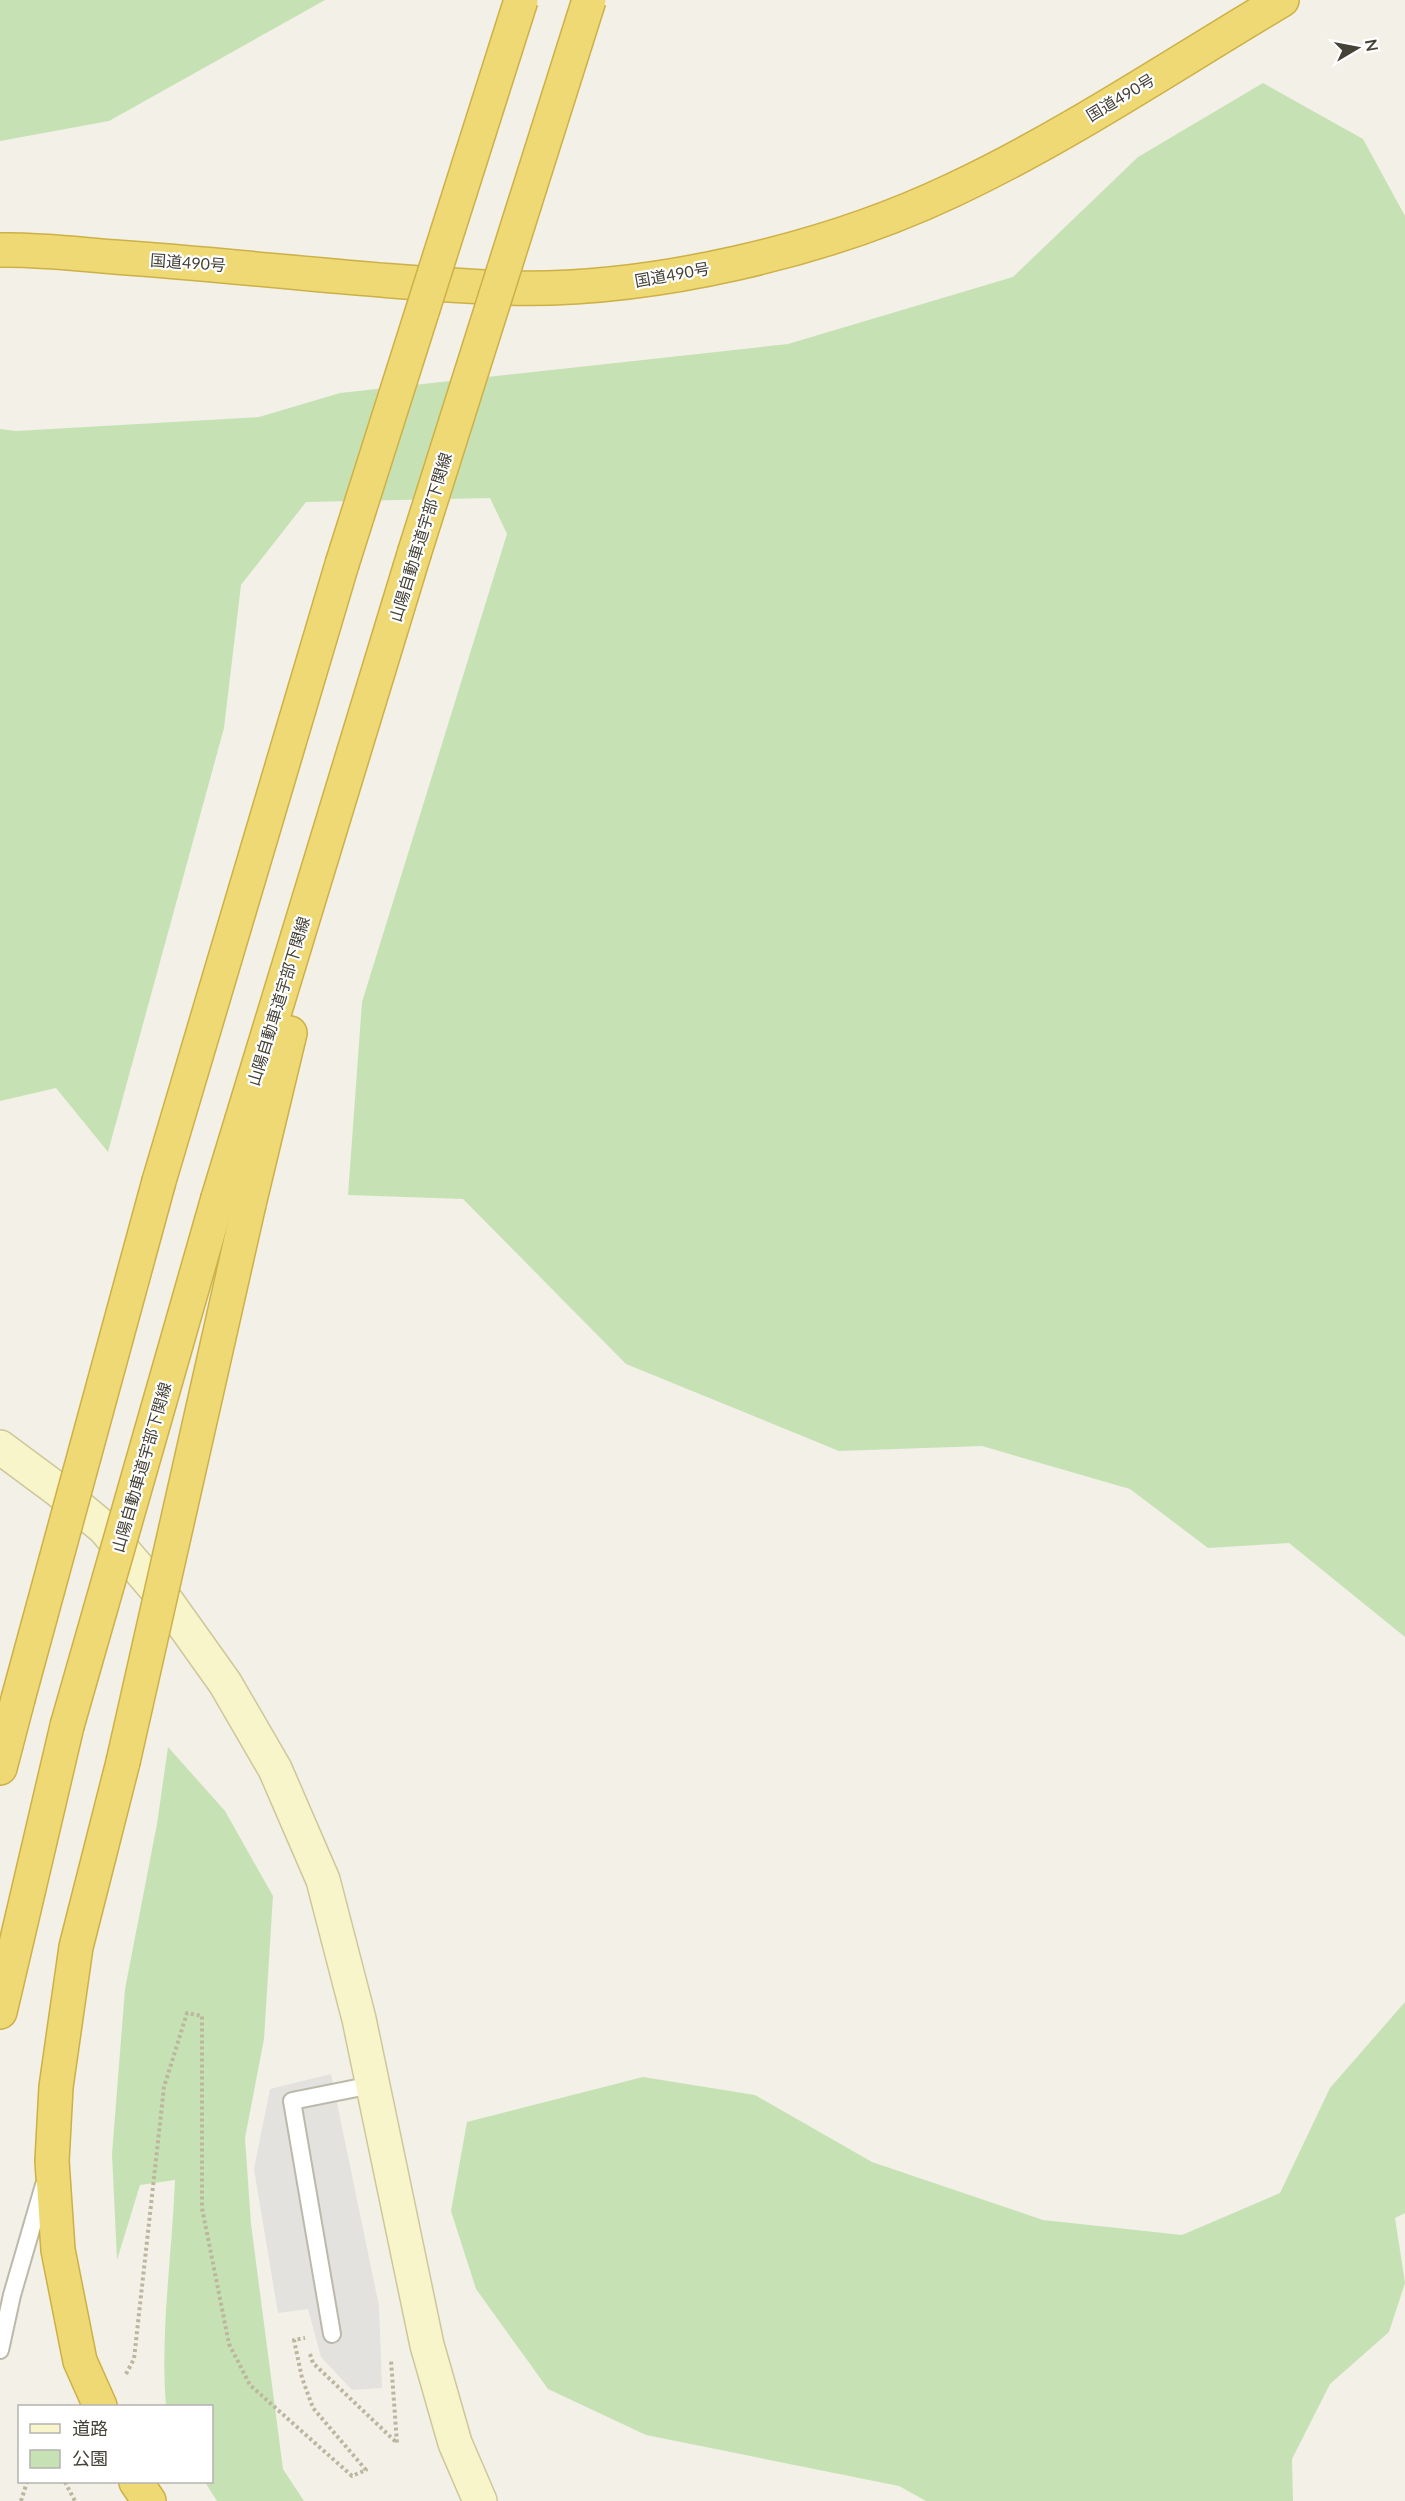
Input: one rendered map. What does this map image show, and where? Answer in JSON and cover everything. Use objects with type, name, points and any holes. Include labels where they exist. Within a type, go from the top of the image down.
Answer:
[{"type":"highway","points":[[0,1768],[159,1181],[342,564],[521,0]]},
{"type":"highway","name":"山陽自動車道宇部下関線","points":[[0,2012],[67,1726],[233,1201],[366,713],[414,554],[589,0]]},
{"type":"highway","name":"国道490号","points":[[0,250],[212,263],[389,282],[511,288],[615,284],[713,266],[807,245],[886,219],[954,190],[1033,148],[1282,0]]},
{"type":"highway","points":[[100,2405],[80,2361],[58,2250],[52,2161],[56,2087],[76,1947],[123,1762],[233,1201]]},
{"type":"highway","points":[[136,2483],[149,2501]]},
{"type":"street","points":[[0,1447],[104,1528],[168,1603],[236,1702],[275,1769],[323,1880],[359,2019],[427,2344],[455,2443],[480,2501]]},
{"type":"lane","points":[[332,2334],[292,2101],[372,2085]]},
{"type":"lane","points":[[0,2350],[12,2295],[52,2161]]},
{"type":"path","points":[[125,2378],[134,2359],[164,2087],[187,2013],[202,2016],[202,2208],[229,2344],[250,2385],[352,2476],[366,2470],[313,2408],[302,2378],[294,2340],[306,2338],[313,2363],[397,2443],[391,2359]]},
{"type":"path","points":[[21,2501],[26,2483]]},
{"type":"path","points":[[66,2483],[75,2501]]},
{"type":"green space","points":[[0,0],[325,0],[109,121],[0,141]]},
{"type":"green space","points":[[1263,83],[1363,139],[1405,216],[1405,1637],[1289,1543],[1208,1548],[1130,1489],[982,1446],[839,1451],[626,1364],[463,1199],[348,1195],[362,1002],[507,534],[490,498],[306,502],[241,585],[224,728],[108,1152],[56,1088],[0,1101],[0,429],[16,431],[259,417],[340,393],[788,344],[1013,277],[1138,157]]},
{"type":"green space","points":[[168,1747],[225,1811],[273,1896],[264,2039],[245,2138],[251,2224],[283,2469],[304,2501],[217,2501],[206,2483],[213,2483],[213,2405],[166,2405],[165,2322],[175,2180],[140,2185],[117,2260],[112,2154],[125,1989],[157,1824]]},
{"type":"green space","points":[[1405,2002],[1405,2213],[1395,2218],[1405,2283],[1389,2332],[1330,2384],[1292,2459],[1293,2501],[926,2501],[899,2486],[646,2435],[548,2389],[476,2289],[451,2211],[467,2122],[643,2077],[755,2095],[872,2162],[1043,2220],[1182,2235],[1280,2193],[1330,2088]]},
{"type":"shaded area","points":[[331,2074],[379,2306],[382,2388],[352,2390],[321,2357],[308,2309],[278,2313],[254,2169],[270,2089]]}]
